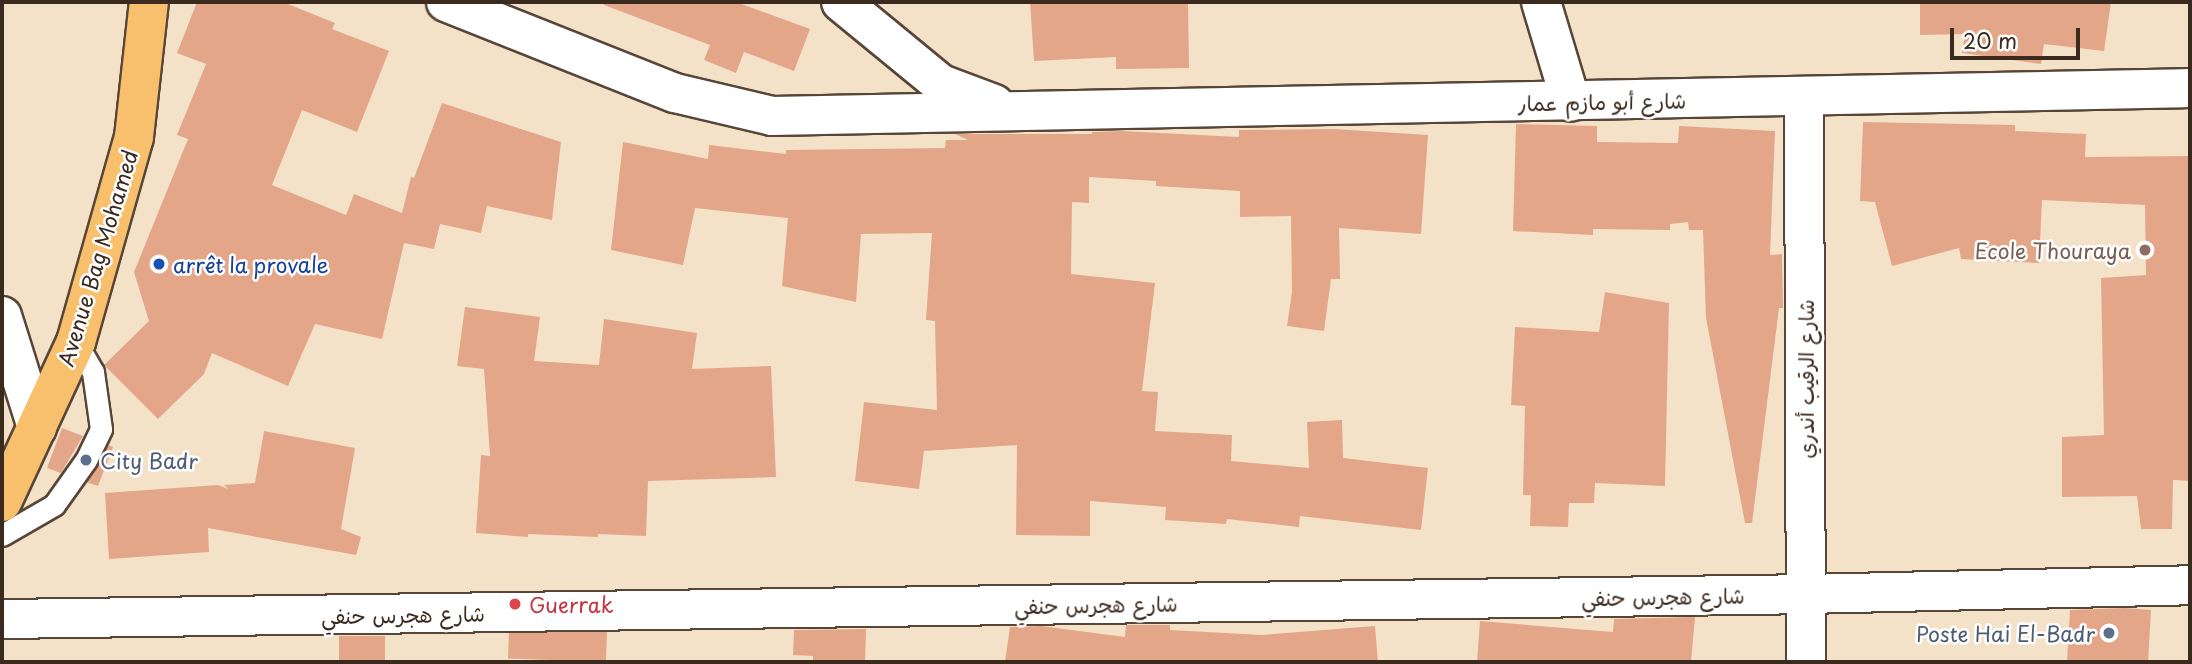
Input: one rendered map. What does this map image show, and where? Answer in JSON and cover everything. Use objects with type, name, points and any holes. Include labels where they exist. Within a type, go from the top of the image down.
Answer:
[{"type":"main road","name":"Avenue Bag Mohamed","points":[[2,502],[76,342],[134,137],[149,2]]},
{"type":"street","name":"شارع أبو مازم عمار","points":[[446,2],[675,93],[772,116],[2190,88]]},
{"type":"street","points":[[841,2],[941,84],[1013,111]]},
{"type":"street","points":[[1541,2],[1571,102]]},
{"type":"street","name":"شارع الرقيب أندري","points":[[1804,96],[1806,662]]},
{"type":"street","points":[[2,316],[37,428]]},
{"type":"street","name":"شارع هجرس حنفي","points":[[2,619],[1805,594],[2190,585]]},
{"type":"lane","points":[[2,535],[54,505],[86,460],[101,429],[93,372],[76,342]]},
{"type":"building","points":[[197,2],[283,2],[335,23],[332,29],[389,51],[357,132],[302,110],[272,185],[346,215],[354,194],[402,213],[411,177],[414,178],[442,103],[561,142],[552,220],[487,206],[481,233],[440,224],[434,249],[404,243],[382,339],[315,324],[288,386],[212,353],[204,374],[158,419],[104,365],[149,321],[134,272],[188,139],[177,135],[206,64],[177,53]]},
{"type":"building","points":[[604,2],[736,2],[810,29],[794,71],[744,52],[736,73],[704,60],[710,45],[604,5]]},
{"type":"building","points":[[1030,2],[1188,2],[1189,68],[1116,69],[1116,57],[1034,61]]},
{"type":"building","points":[[1920,2],[2111,2],[2104,51],[2044,44],[2041,64],[1962,53],[1965,34],[1920,35]]},
{"type":"building","points":[[1863,122],[2015,125],[2015,131],[2086,134],[2085,157],[2190,156],[2190,481],[2173,480],[2172,529],[2141,529],[2137,496],[2062,497],[2062,437],[2104,435],[2101,278],[2146,275],[2145,205],[2042,200],[2039,263],[1961,259],[1959,248],[1892,266],[1875,202],[1860,201]]},
{"type":"building","points":[[1516,124],[1597,126],[1597,142],[1678,143],[1679,126],[1775,131],[1770,255],[1782,254],[1783,308],[1779,308],[1752,523],[1745,523],[1706,318],[1703,230],[1689,230],[1688,222],[1670,224],[1670,230],[1593,229],[1593,235],[1513,231]]},
{"type":"building","points":[[1334,129],[1428,135],[1421,234],[1339,228],[1340,279],[1331,279],[1324,331],[1287,326],[1292,292],[1291,216],[1240,217],[1240,191],[1156,186],[1156,181],[1089,177],[1089,203],[1072,202],[1071,274],[1155,283],[1142,391],[1158,392],[1155,431],[1232,435],[1231,461],[1309,468],[1307,422],[1342,420],[1343,458],[1428,468],[1421,530],[1300,516],[1299,527],[1227,519],[1226,524],[1165,520],[1166,507],[1090,501],[1090,536],[1016,535],[1017,445],[924,451],[919,489],[855,481],[864,402],[937,410],[935,321],[926,320],[932,233],[861,234],[856,302],[782,286],[788,218],[695,208],[683,265],[611,250],[623,142],[708,159],[709,145],[786,154],[786,150],[945,148],[946,140],[968,140],[955,134],[1092,134],[1122,131],[1239,137],[1239,130]]},
{"type":"building","points":[[1605,292],[1669,303],[1665,486],[1595,483],[1594,503],[1569,503],[1568,527],[1530,526],[1531,495],[1523,495],[1525,406],[1511,405],[1515,327],[1599,332]]},
{"type":"building","points":[[465,307],[540,317],[534,361],[599,365],[604,319],[697,333],[692,369],[771,366],[776,477],[648,481],[646,536],[528,534],[528,537],[476,533],[481,455],[490,456],[484,369],[457,366]]},
{"type":"building","points":[[62,428],[83,436],[61,473],[47,468]]},
{"type":"building","points":[[264,431],[355,448],[341,529],[361,537],[356,555],[208,528],[209,552],[109,559],[105,493],[218,485],[228,489],[224,485],[255,483]]},
{"type":"building","points":[[108,445],[113,447],[98,486],[86,482]]},
{"type":"building","name":"Poste Hai El-Badr","points":[[2070,610],[2151,610],[2148,662],[2067,662]]},
{"type":"building","points":[[1695,617],[1691,662],[1477,662],[1480,621],[1613,632],[1614,619]]},
{"type":"building","points":[[1126,625],[1170,625],[1170,630],[1262,635],[1375,626],[1378,662],[1005,662],[1010,627],[1041,626],[1125,637]]},
{"type":"building","points":[[509,629],[607,632],[606,662],[508,659]]},
{"type":"building","points":[[866,629],[865,662],[813,662],[813,656],[793,655],[794,630]]},
{"type":"building","points":[[339,636],[385,636],[385,662],[339,662]]},
{"type":"place","name":"Ecole Thouraya","points":[[2145,250]]},
{"type":"place","name":"arrêt la provale","points":[[159,264]]},
{"type":"place","name":"City Badr","points":[[86,460]]},
{"type":"place","name":"Guerrak","points":[[515,604]]},
{"type":"place","name":"Poste Hai El-Badr","points":[[2109,633]]}]
